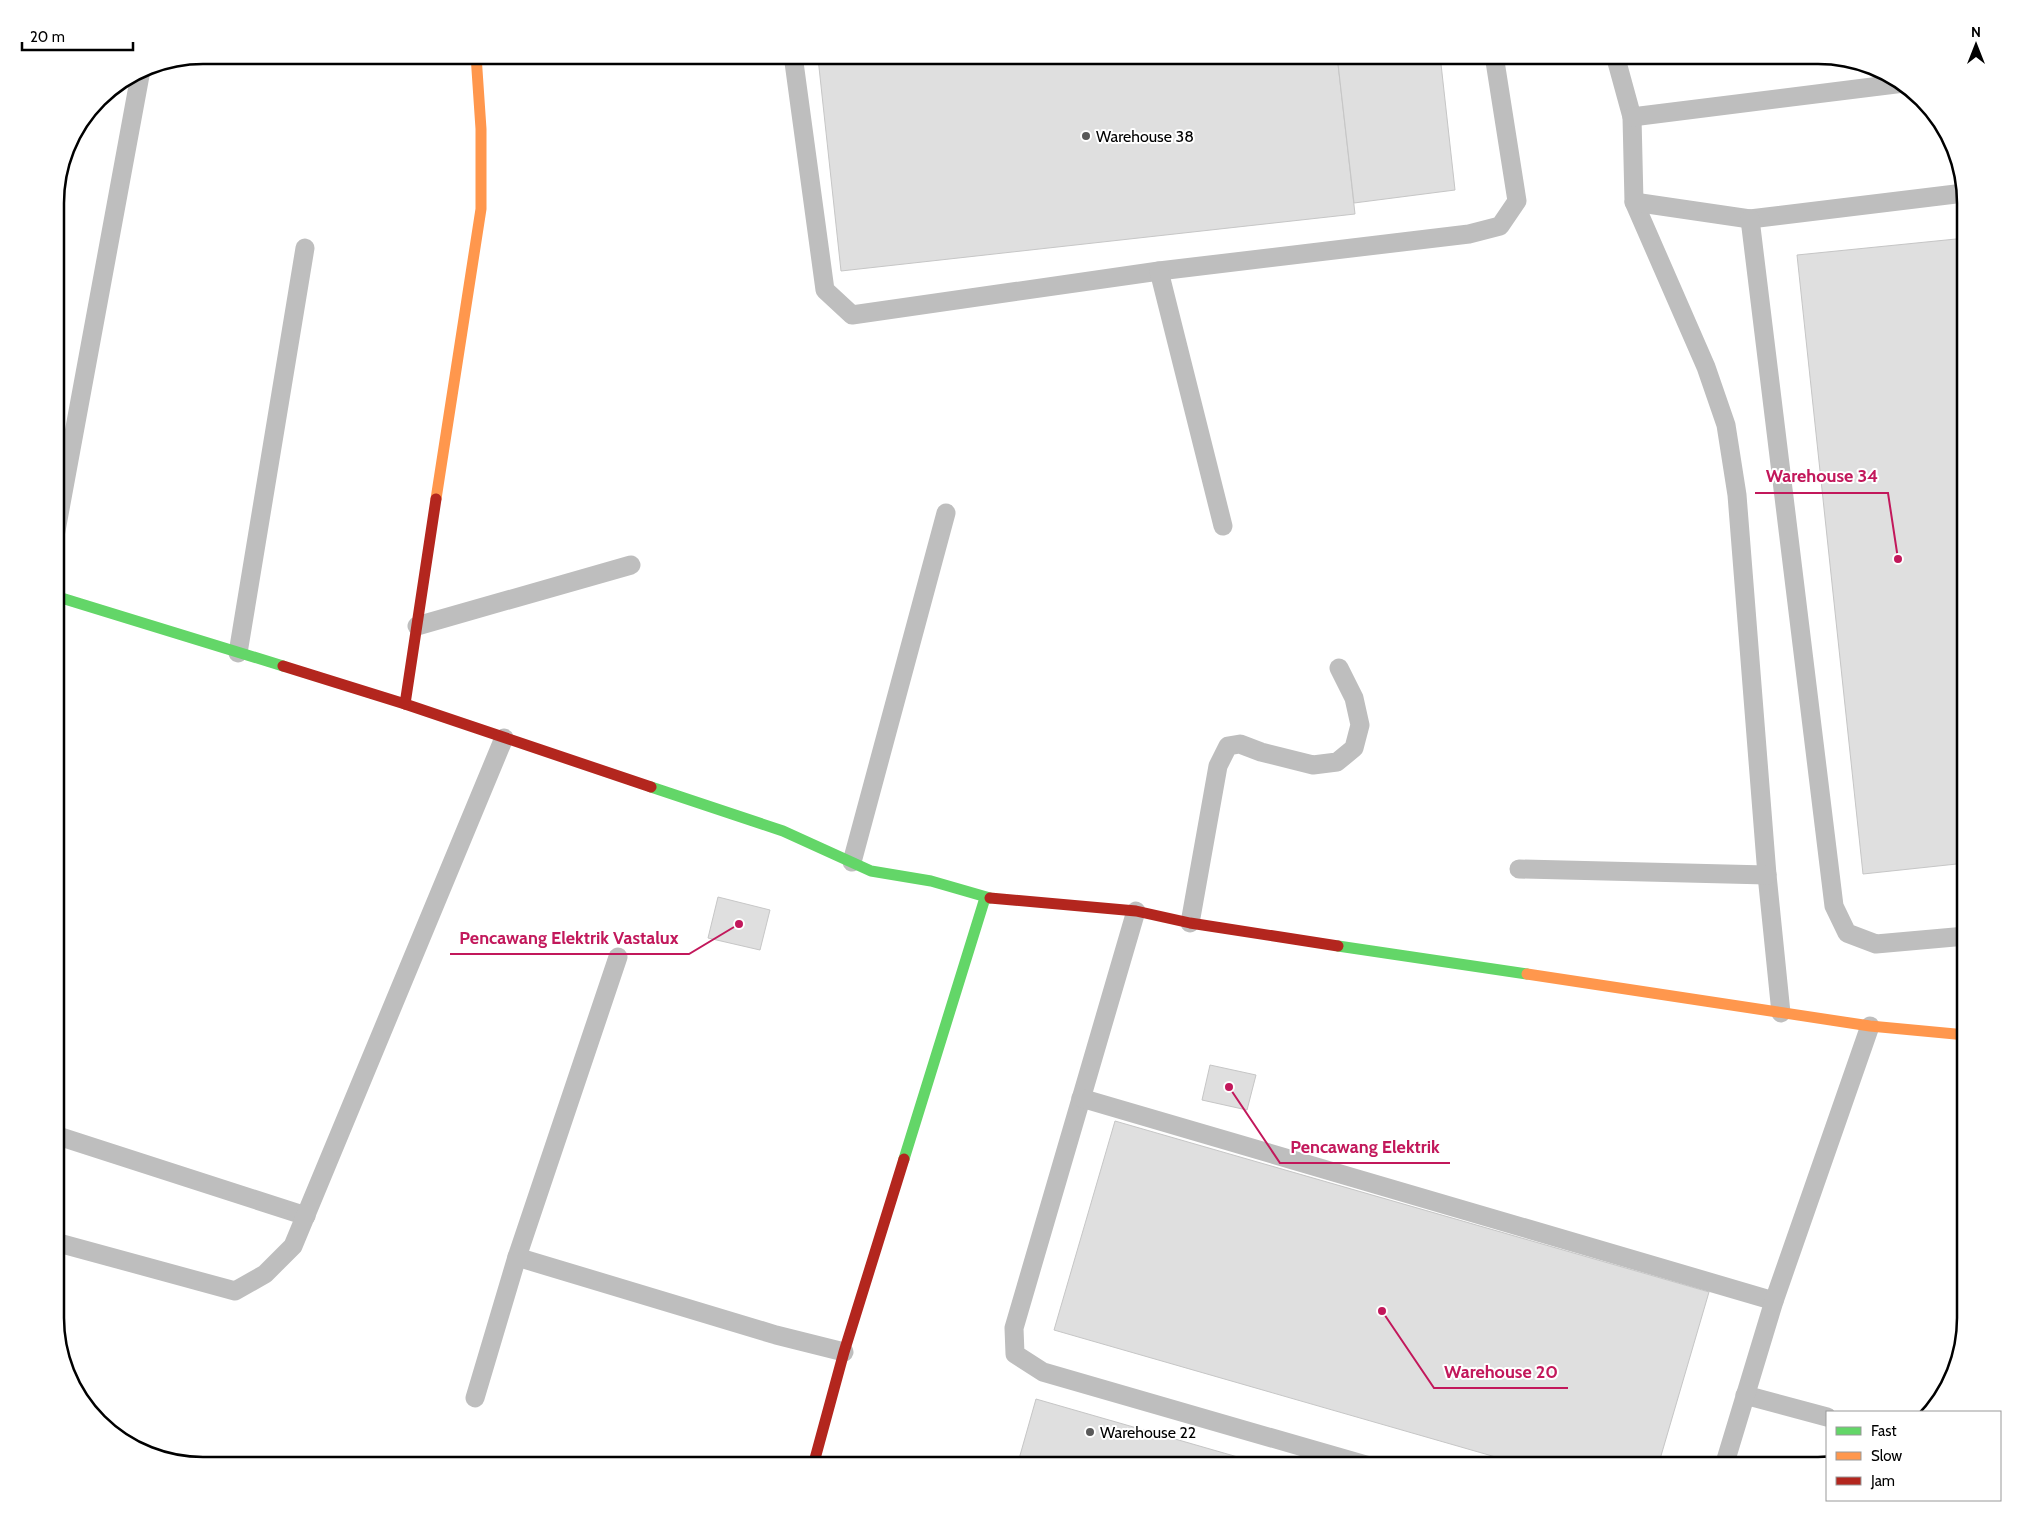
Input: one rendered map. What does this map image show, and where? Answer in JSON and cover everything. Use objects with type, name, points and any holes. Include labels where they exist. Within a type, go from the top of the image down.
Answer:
[{"type":"street","points":[[405,704],[481,209],[481,129],[477,64]]},
{"type":"street","points":[[64,599],[405,704],[783,831],[871,871],[931,881],[985,898],[1136,912],[1190,923],[1782,1013],[1870,1026],[1957,1034]]},
{"type":"street","points":[[815,1457],[844,1352],[985,898]]},
{"type":"lane","points":[[794,64],[825,290],[852,315],[1159,271],[1468,234],[1500,226],[1517,202],[1495,64]]},
{"type":"lane","points":[[1617,64],[1632,117],[1634,202],[1706,367],[1726,425],[1737,495],[1767,875],[1782,1013]]},
{"type":"lane","points":[[64,487],[139,79]]},
{"type":"lane","points":[[1632,117],[1891,85]]},
{"type":"lane","points":[[1634,202],[1750,219],[1956,194]]},
{"type":"lane","points":[[1750,219],[1834,906],[1847,933],[1876,944],[1957,937]]},
{"type":"lane","points":[[238,653],[305,248]]},
{"type":"lane","points":[[1159,271],[1223,526]]},
{"type":"lane","points":[[852,862],[946,513]]},
{"type":"lane","points":[[417,626],[632,564]]},
{"type":"lane","points":[[1190,923],[1218,766],[1228,746],[1240,744],[1261,752],[1313,765],[1338,762],[1354,748],[1360,725],[1354,698],[1339,668]]},
{"type":"lane","points":[[64,1244],[235,1291],[265,1274],[293,1246],[504,738]]},
{"type":"lane","points":[[1519,869],[1767,875]]},
{"type":"lane","points":[[1136,912],[1014,1328],[1015,1354],[1042,1372],[1338,1457]]},
{"type":"lane","points":[[475,1398],[517,1257],[618,957]]},
{"type":"lane","points":[[1727,1457],[1774,1301],[1870,1026]]},
{"type":"lane","points":[[1081,1098],[1774,1301]]},
{"type":"lane","points":[[64,1138],[306,1216]]},
{"type":"lane","points":[[517,1257],[776,1335],[844,1352]]},
{"type":"lane","points":[[1746,1395],[1826,1417]]},
{"type":"building","name":"Warehouse 38","points":[[819,64],[1338,64],[1355,214],[841,271]]},
{"type":"building","points":[[1338,64],[1441,64],[1455,190],[1354,203]]},
{"type":"building","points":[[1957,239],[1957,864],[1863,874],[1797,255]]},
{"type":"building","points":[[718,897],[770,910],[760,950],[708,938]]},
{"type":"building","points":[[1210,1065],[1256,1075],[1247,1110],[1202,1100]]},
{"type":"building","points":[[1115,1121],[1709,1292],[1661,1457],[1496,1457],[1054,1330]]},
{"type":"building","name":"Warehouse 22","points":[[1036,1399],[1238,1457],[1020,1457]]},
{"type":"traffic: fast","points":[[64,599],[283,666]]},
{"type":"traffic: fast","points":[[651,787],[783,831],[871,871],[931,881],[990,898]]},
{"type":"traffic: fast","points":[[904,1159],[985,898]]},
{"type":"traffic: fast","points":[[1338,946],[1527,974]]},
{"type":"traffic: slow","points":[[436,499],[481,209],[481,129],[477,64]]},
{"type":"traffic: slow","points":[[1527,974],[1870,1026],[1957,1034]]},
{"type":"traffic: jam","points":[[405,704],[436,499]]},
{"type":"traffic: jam","points":[[283,666],[405,704],[651,787]]},
{"type":"traffic: jam","points":[[990,898],[1136,911],[1190,923],[1338,946]]},
{"type":"traffic: jam","points":[[815,1457],[844,1352],[904,1159]]},
{"type":"place","name":"Warehouse 38","points":[[1086,136]]},
{"type":"place","name":"Warehouse 34","points":[[1898,559]]},
{"type":"place","name":"Pencawang Elektrik Vastalux","points":[[739,924]]},
{"type":"place","name":"Pencawang Elektrik","points":[[1229,1087]]},
{"type":"place","name":"Warehouse 20","points":[[1382,1311]]},
{"type":"place","name":"Warehouse 22","points":[[1090,1432]]}]
